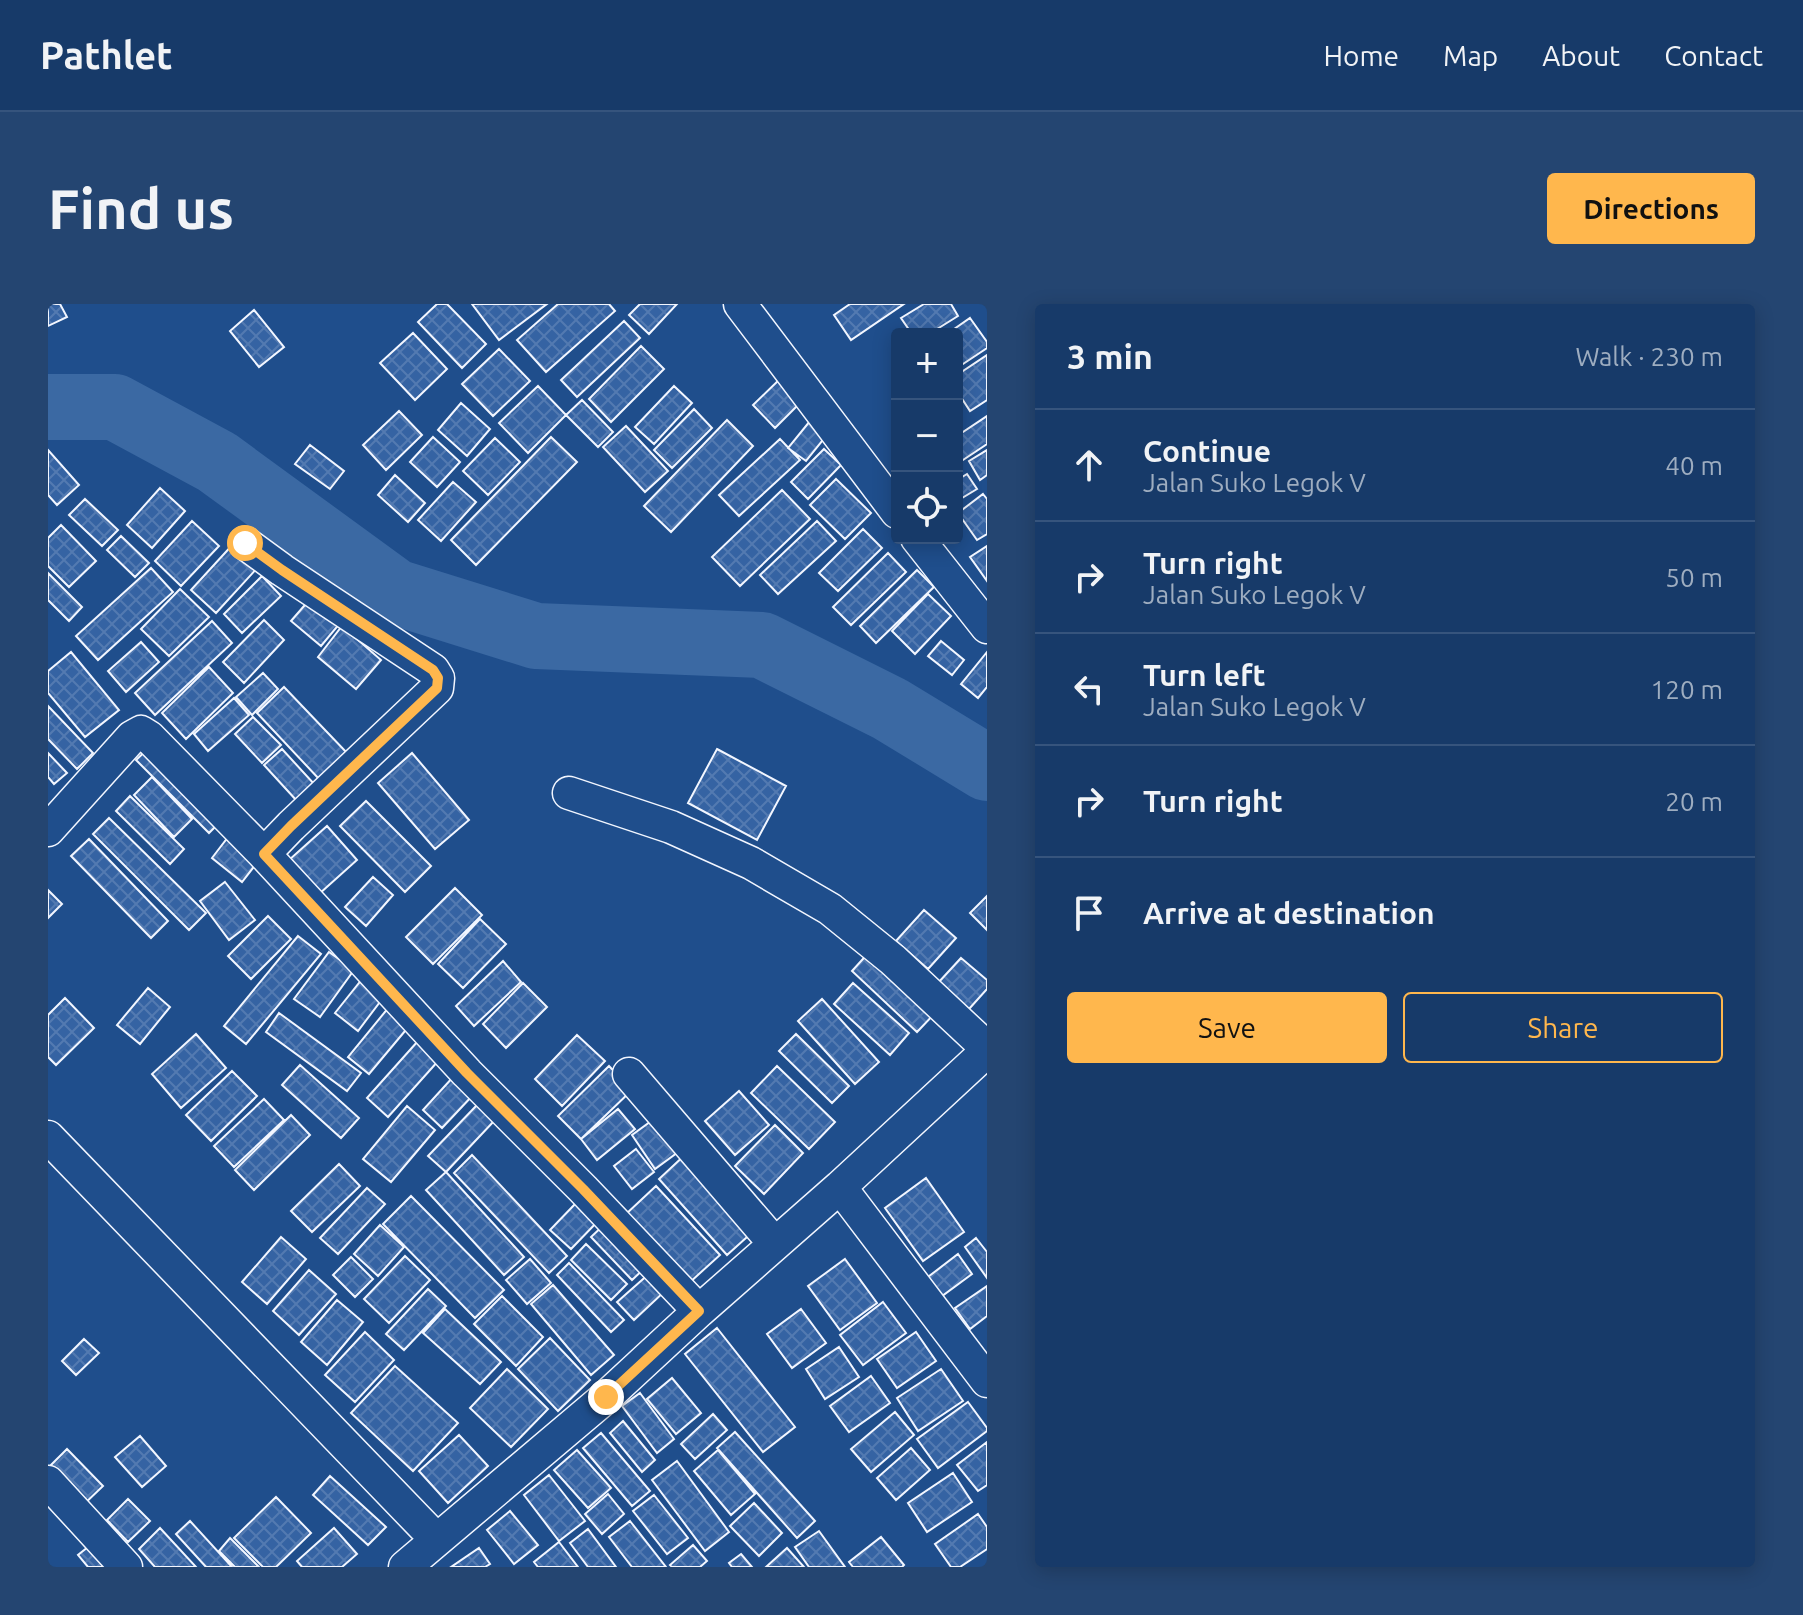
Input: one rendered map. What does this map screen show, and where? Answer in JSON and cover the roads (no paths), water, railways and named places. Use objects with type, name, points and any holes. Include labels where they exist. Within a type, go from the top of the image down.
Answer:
[{"type":"street","points":[[740,304],[891,504]]},
{"type":"street","points":[[245,543],[433,670],[438,678],[437,688],[264,854]]},
{"type":"street","points":[[922,544],[987,627]]},
{"type":"street","points":[[48,830],[132,737],[141,732],[149,737],[264,854],[467,1073],[699,1311]]},
{"type":"street","points":[[405,1567],[606,1397],[987,1050],[893,960],[830,909],[751,863],[671,827],[569,793]]},
{"type":"street","points":[[629,1074],[775,1244]]},
{"type":"street","points":[[48,1137],[437,1540]]},
{"type":"street","points":[[840,1187],[987,1381]]},
{"type":"street","points":[[48,1482],[126,1567]]},
{"type":"waterway","points":[[48,407],[115,407],[217,462],[395,592],[536,636],[762,645],[890,709],[987,768]]}]
